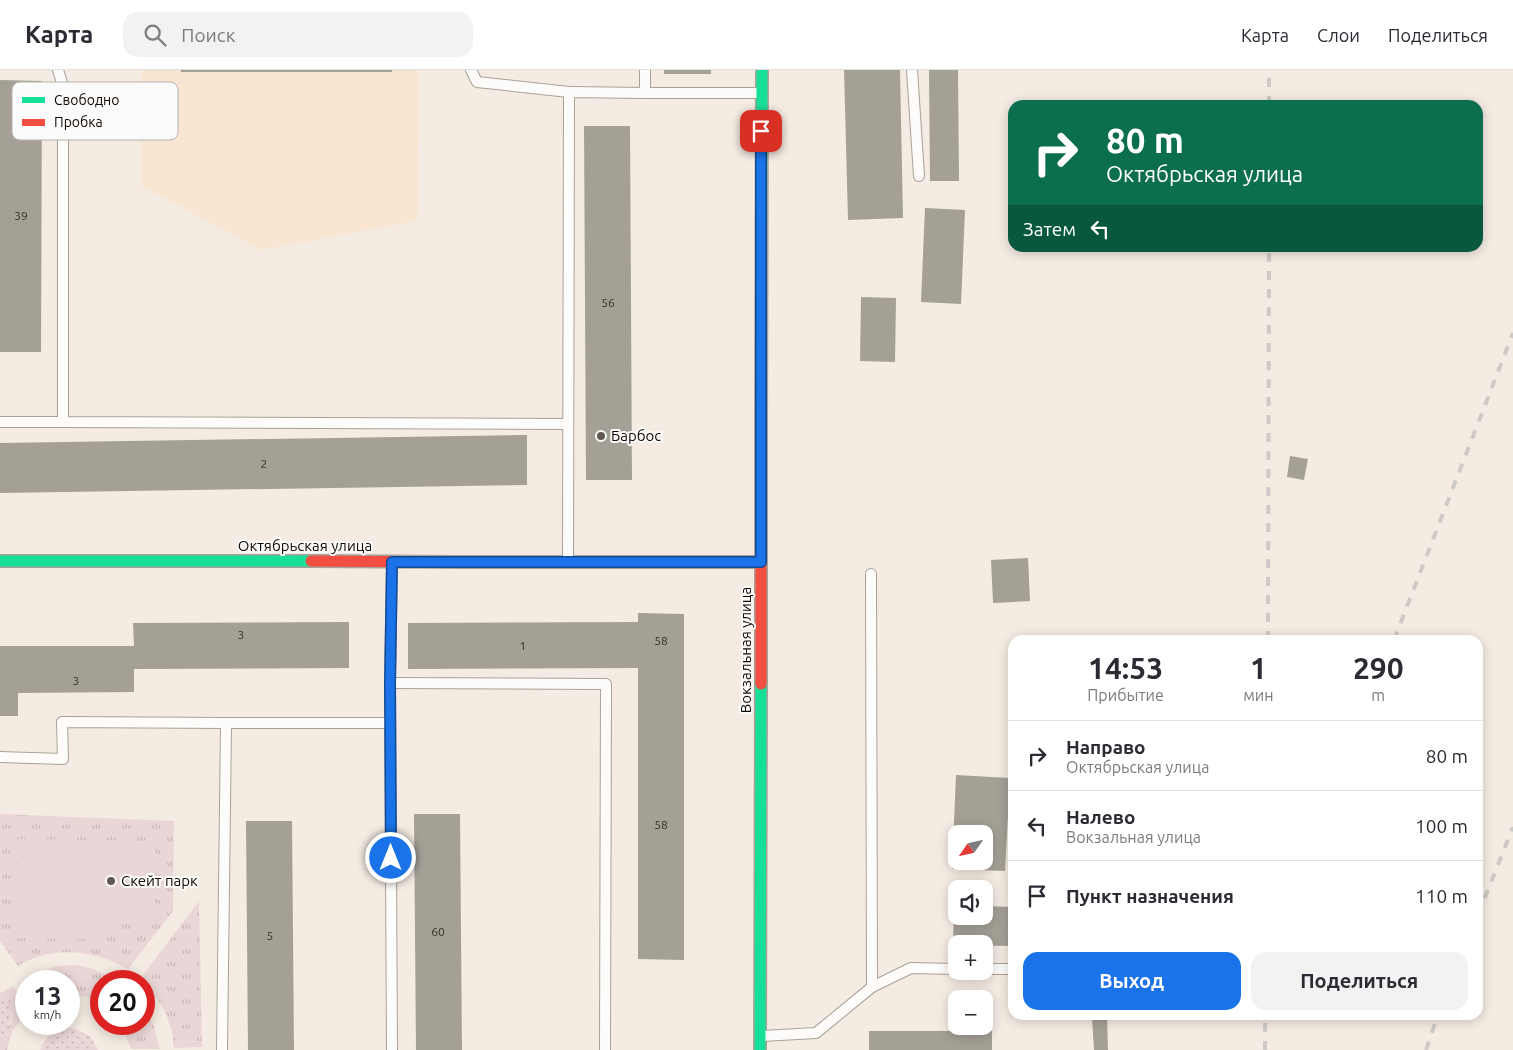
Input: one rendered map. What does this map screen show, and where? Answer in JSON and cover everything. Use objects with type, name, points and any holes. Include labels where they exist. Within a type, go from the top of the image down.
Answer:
[{"type":"main road","name":"Вокзальная улица","points":[[760,1050],[762,70]]},
{"type":"main road","name":"Октябрьская улица","points":[[0,561],[761,562]]},
{"type":"lane","points":[[58,70],[62,82]]},
{"type":"lane","points":[[471,70],[477,82],[569,92],[762,93]]},
{"type":"lane","points":[[645,70],[645,93]]},
{"type":"lane","points":[[912,70],[919,176]]},
{"type":"lane","points":[[568,561],[569,92]]},
{"type":"lane","points":[[63,140],[63,422]]},
{"type":"lane","points":[[0,422],[568,424]]},
{"type":"lane","points":[[392,562],[390,683],[392,1050]]},
{"type":"lane","points":[[871,574],[872,987]]},
{"type":"lane","points":[[390,683],[606,684],[605,1050]]},
{"type":"lane","points":[[0,757],[63,759],[62,722],[390,723]]},
{"type":"lane","points":[[222,1050],[226,723]]},
{"type":"lane","points":[[760,1036],[816,1033],[872,987],[911,968],[948,969]]},
{"type":"lane","points":[[993,969],[1008,969]]},
{"type":"shaded area","points":[[142,70],[419,70],[417,221],[261,250],[141,186],[141,140],[178,140],[178,82],[142,82]]},
{"type":"green space","points":[[0,814],[174,821],[173,911],[128,969],[101,958],[73,952],[45,955],[31,959],[18,966],[0,941]]},
{"type":"green space","points":[[18,839],[155,841],[154,919],[118,919],[96,939],[17,938]]},
{"type":"green space","points":[[199,901],[202,1047],[174,1048],[168,1019],[155,996],[155,970],[147,970]]},
{"type":"green space","points":[[75,965],[95,970],[90,970],[90,998],[80,996],[80,970],[46,970],[57,966]]},
{"type":"green space","points":[[13,986],[15,989],[15,1028],[7,1050],[0,1050],[0,1038],[11,1023],[12,1013],[1,993]]},
{"type":"green space","points":[[0,992],[9,1002],[11,1015],[8,1027],[0,1038]]},
{"type":"green space","points":[[155,1031],[160,1049],[131,1049],[125,1035],[155,1035]]},
{"type":"green space","points":[[80,1032],[90,1036],[98,1050],[40,1050],[45,1040],[51,1035],[80,1035]]},
{"type":"building","points":[[181,70],[392,70],[392,72],[181,72]]},
{"type":"building","points":[[664,70],[711,70],[711,74],[664,74]]},
{"type":"building","points":[[844,70],[900,70],[903,218],[848,220]]},
{"type":"building","points":[[929,70],[958,70],[959,181],[930,181]]},
{"type":"building","points":[[0,80],[42,81],[12,82],[12,140],[42,140],[41,352],[0,352]]},
{"type":"building","points":[[584,126],[630,126],[632,480],[586,480]]},
{"type":"building","points":[[925,208],[965,210],[961,304],[921,302]]},
{"type":"building","points":[[861,297],[896,298],[895,362],[860,361]]},
{"type":"building","points":[[527,435],[527,485],[0,493],[0,443]]},
{"type":"building","points":[[1290,456],[1308,459],[1304,480],[1287,477]]},
{"type":"building","points":[[1028,558],[1030,601],[993,603],[991,560]]},
{"type":"building","points":[[638,613],[684,614],[684,960],[638,959],[638,668],[408,669],[408,623],[638,622]]},
{"type":"building","points":[[349,622],[349,668],[134,669],[134,692],[18,693],[18,716],[0,716],[0,646],[134,646],[133,623]]},
{"type":"building","points":[[956,775],[1008,778],[1005,871],[978,870],[993,870],[993,825],[954,825]]},
{"type":"building","points":[[414,814],[460,814],[462,1050],[416,1050]]},
{"type":"building","points":[[246,821],[292,821],[294,1050],[248,1050]]},
{"type":"building","points":[[993,906],[1008,907],[1008,946],[993,946],[993,935],[953,935],[954,925],[993,925]]},
{"type":"building","points":[[1092,1020],[1107,1020],[1108,1050],[1094,1050]]},
{"type":"building","points":[[869,1031],[948,1031],[948,1035],[992,1035],[992,1050],[869,1050]]},
{"type":"railway","points":[[1269,70],[1269,100]]},
{"type":"railway","points":[[1268,635],[1269,252]]},
{"type":"railway","points":[[1396,635],[1513,333]]},
{"type":"railway","points":[[1483,902],[1513,827]]},
{"type":"railway","points":[[1265,1020],[1265,1050]]},
{"type":"railway","points":[[1426,1050],[1436,1020]]},
{"type":"traffic: fast","points":[[761,425],[762,70]]},
{"type":"traffic: fast","points":[[0,561],[311,561]]},
{"type":"traffic: fast","points":[[458,562],[761,562]]},
{"type":"traffic: fast","points":[[760,1050],[761,684]]},
{"type":"traffic: jam","points":[[761,425],[761,684]]},
{"type":"traffic: jam","points":[[311,561],[458,562]]},
{"type":"place","name":"Барбос","points":[[601,436]]},
{"type":"place","name":"Скейт парк","points":[[111,881]]},
{"type":"route","points":[[391,858],[390,683],[392,562],[761,562],[761,131]]}]
